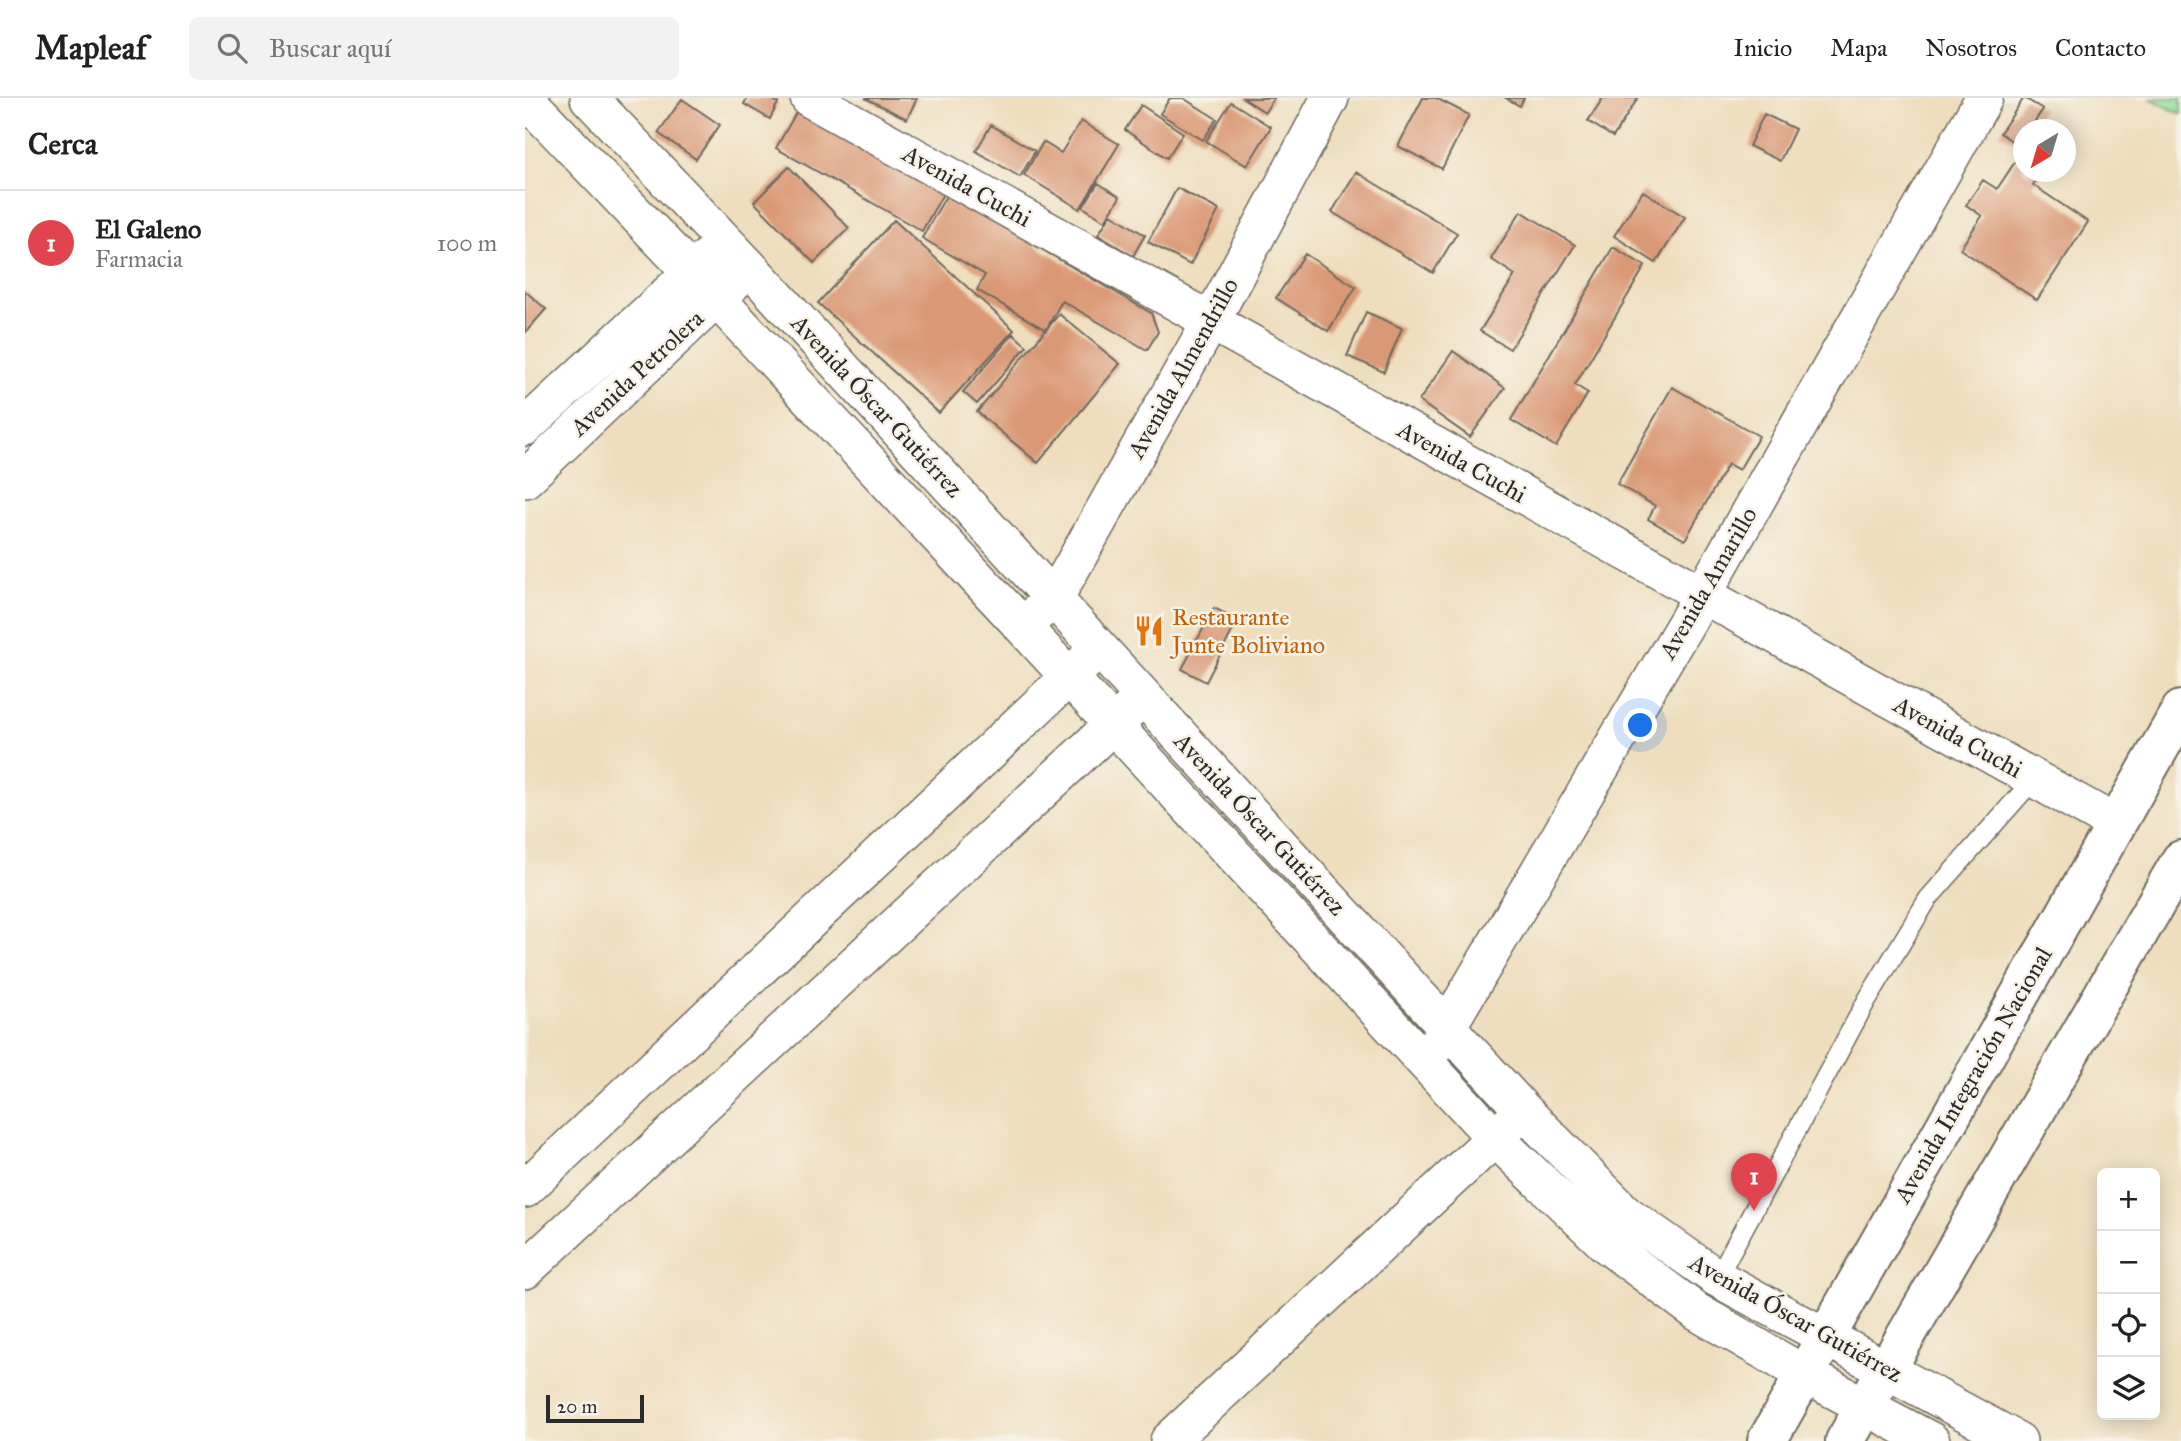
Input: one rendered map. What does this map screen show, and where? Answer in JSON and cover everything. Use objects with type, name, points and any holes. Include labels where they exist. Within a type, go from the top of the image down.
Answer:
[{"type":"main road","name":"Avenida Integración Nacional","points":[[1767,1441],[2181,710]]},
{"type":"main road","points":[[1845,1441],[2179,868]]},
{"type":"street","name":"Avenida Óscar Gutiérrez","points":[[525,98],[1022,626],[1495,1139],[1607,1245],[1697,1312],[1804,1374],[1931,1441]]},
{"type":"street","name":"Avenida Óscar Gutiérrez","points":[[586,98],[622,112],[724,242],[1524,1111],[1626,1214],[1717,1278],[2018,1441]]},
{"type":"street","points":[[562,137],[586,98]]},
{"type":"street","name":"Avenida Cuchi","points":[[809,98],[2116,824]]},
{"type":"street","name":"Avenida Almendrillo","points":[[1022,626],[1054,599],[1210,321],[1330,98]]},
{"type":"street","name":"Avenida Amarillo","points":[[1426,1064],[1702,596],[1984,98]]},
{"type":"street","points":[[594,171],[622,112]]},
{"type":"street","name":"Avenida Petrolera","points":[[525,479],[703,286],[724,242]]},
{"type":"street","name":"Avenida Petrolera","points":[[525,427],[703,286],[750,268]]},
{"type":"street","points":[[525,1189],[1098,649]]},
{"type":"street","points":[[525,1270],[1143,697]]},
{"type":"street","points":[[1169,1441],[1524,1111]]},
{"type":"lane","points":[[1717,1278],[1867,1000],[1928,899],[2034,779]]},
{"type":"green space","points":[[2150,98],[2181,98],[2181,114]]},
{"type":"building","points":[[747,98],[769,98],[778,103],[770,119],[744,104]]},
{"type":"building","points":[[865,98],[917,98],[907,119]]},
{"type":"building","points":[[1170,98],[1183,98],[1217,119],[1203,140],[1160,114]]},
{"type":"building","points":[[1243,98],[1274,98],[1265,112]]},
{"type":"building","points":[[1423,98],[1436,98],[1469,115],[1442,169],[1398,146]]},
{"type":"building","points":[[1506,98],[1524,98],[1520,106]]},
{"type":"building","points":[[1603,98],[1638,98],[1613,137],[1588,121]]},
{"type":"building","points":[[2024,98],[2043,109],[2036,119],[2013,119],[2013,142],[2000,133]]},
{"type":"building","points":[[682,99],[720,125],[696,159],[658,133]]},
{"type":"building","points":[[1231,102],[1271,127],[1247,166],[1206,141]]},
{"type":"building","points":[[1141,105],[1183,133],[1167,158],[1125,130]]},
{"type":"building","points":[[798,109],[944,192],[922,231],[776,148]]},
{"type":"building","points":[[1764,114],[1795,129],[1780,161],[1749,146]]},
{"type":"building","points":[[1081,121],[1119,144],[1080,209],[1024,175],[1043,142],[1061,153]]},
{"type":"building","points":[[991,125],[1035,151],[1020,177],[976,151]]},
{"type":"building","points":[[2013,165],[2013,182],[2035,182],[2033,185],[2088,222],[2037,300],[1960,249],[1982,216],[1966,205],[1983,180],[1997,189]]},
{"type":"building","points":[[789,167],[849,228],[814,263],[754,202]]},
{"type":"building","points":[[1356,172],[1457,233],[1433,273],[1332,212]]},
{"type":"building","points":[[1098,183],[1120,197],[1105,221],[1083,207]]},
{"type":"building","points":[[1177,188],[1219,210],[1190,265],[1148,242]]},
{"type":"building","points":[[1643,191],[1685,217],[1656,263],[1614,236]]},
{"type":"building","points":[[947,194],[1151,313],[1158,332],[1147,350],[1062,301],[1046,330],[977,290],[985,275],[922,238]]},
{"type":"building","points":[[1521,211],[1575,245],[1510,349],[1480,331],[1515,275],[1491,259]]},
{"type":"building","points":[[1111,214],[1145,235],[1133,256],[1098,235]]},
{"type":"building","points":[[894,220],[1014,330],[939,413],[818,303]]},
{"type":"building","points":[[1613,247],[1645,266],[1575,385],[1588,393],[1556,447],[1511,420]]},
{"type":"building","points":[[1305,254],[1356,287],[1328,331],[1276,298]]},
{"type":"building","points":[[525,291],[546,309],[525,333]]},
{"type":"building","points":[[1366,312],[1402,328],[1384,372],[1347,356]]},
{"type":"building","points":[[1059,314],[1120,364],[1038,463],[977,412]]},
{"type":"building","points":[[1013,334],[1027,346],[977,404],[963,392]]},
{"type":"building","points":[[1453,351],[1505,388],[1470,437],[1419,401]]},
{"type":"building","points":[[1672,387],[1759,436],[1739,470],[1728,464],[1685,540],[1648,519],[1655,506],[1617,484]]},
{"type":"building","points":[[1214,608],[1238,620],[1206,682],[1182,669]]},
{"type":"place","name":"Restaurante Junte Boliviano","points":[[1149,631]]},
{"type":"place","name":"El Galeno","points":[[1754,1211]]}]
